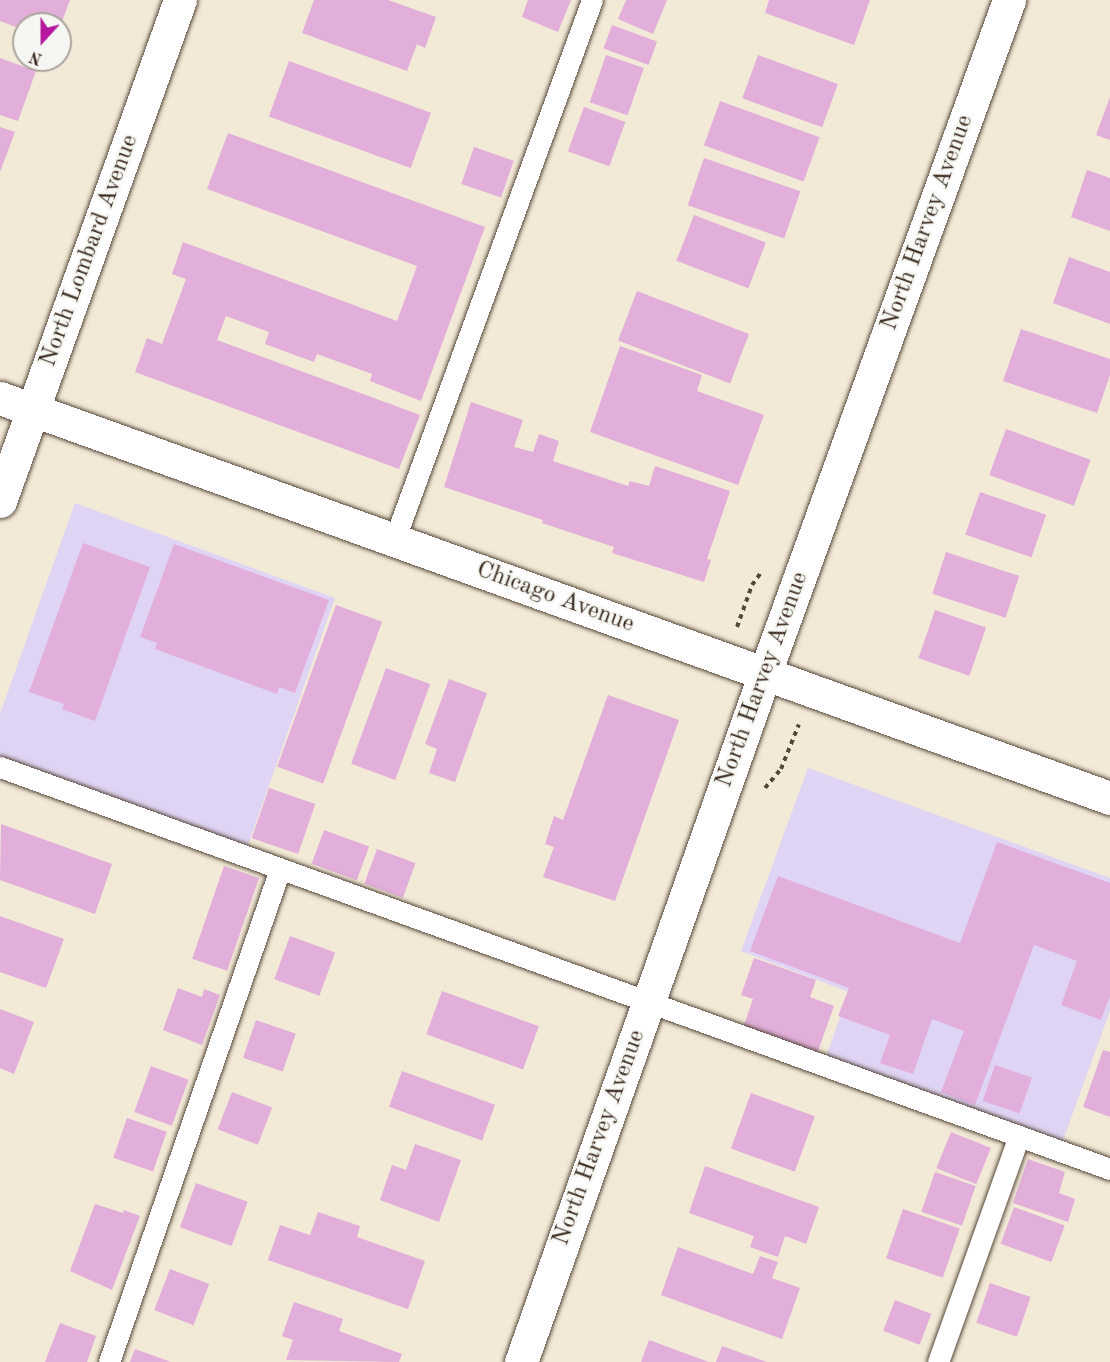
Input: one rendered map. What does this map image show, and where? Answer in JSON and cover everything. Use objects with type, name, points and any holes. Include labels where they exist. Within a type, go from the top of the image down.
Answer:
[{"type":"street","name":"North Lombard Avenue","points":[[0,501],[180,0]]},
{"type":"street","name":"North Harvey Avenue","points":[[521,1362],[765,674],[1009,0]]},
{"type":"street","name":"Chicago Avenue","points":[[0,398],[1110,798]]},
{"type":"lane","points":[[394,541],[592,0]]},
{"type":"lane","points":[[0,768],[1110,1169]]},
{"type":"lane","points":[[109,1362],[280,869]]},
{"type":"lane","points":[[938,1362],[1019,1137]]},
{"type":"shaded area","points":[[75,503],[335,598],[247,848],[0,758],[0,714]]},
{"type":"shaded area","points":[[808,768],[1110,878],[1110,1011],[1062,1143],[826,1057],[849,992],[741,951]]},
{"type":"building","points":[[0,0],[70,0],[66,12],[12,12],[12,26],[0,21]]},
{"type":"building","points":[[314,0],[388,0],[436,17],[425,48],[417,44],[407,71],[302,33]]},
{"type":"building","points":[[528,0],[571,0],[558,32],[522,17]]},
{"type":"building","points":[[626,0],[667,0],[653,34],[618,19]]},
{"type":"building","points":[[769,0],[870,0],[854,45],[765,13]]},
{"type":"building","points":[[612,25],[657,41],[649,65],[603,48]]},
{"type":"building","points":[[606,55],[644,68],[628,115],[590,102]]},
{"type":"building","points":[[758,55],[838,84],[822,127],[742,98]]},
{"type":"building","points":[[0,58],[12,62],[12,72],[36,72],[18,121],[0,115]]},
{"type":"building","points":[[289,61],[431,113],[411,168],[269,116]]},
{"type":"building","points":[[1110,97],[1110,140],[1096,135]]},
{"type":"building","points":[[720,101],[820,137],[804,181],[704,145]]},
{"type":"building","points":[[584,107],[625,122],[609,166],[568,151]]},
{"type":"building","points":[[0,127],[15,132],[0,172]]},
{"type":"building","points":[[228,133],[485,227],[421,401],[370,381],[372,374],[317,354],[314,362],[265,344],[269,332],[226,316],[217,340],[420,415],[399,469],[135,372],[147,338],[162,344],[186,279],[172,274],[183,242],[397,321],[417,266],[207,189]]},
{"type":"building","points":[[474,147],[514,161],[501,198],[461,184]]},
{"type":"building","points":[[704,158],[800,191],[784,238],[688,205]]},
{"type":"building","points":[[1087,170],[1110,178],[1110,231],[1071,217]]},
{"type":"building","points":[[694,215],[766,243],[748,288],[676,261]]},
{"type":"building","points":[[1069,257],[1110,272],[1110,324],[1053,303]]},
{"type":"building","points":[[637,291],[749,334],[730,383],[618,340]]},
{"type":"building","points":[[1021,329],[1110,359],[1110,375],[1097,413],[1003,381]]},
{"type":"building","points":[[620,346],[702,375],[697,391],[764,415],[738,485],[590,432]]},
{"type":"building","points":[[471,402],[523,420],[514,447],[533,452],[539,434],[559,441],[553,461],[628,486],[630,481],[649,486],[655,466],[730,491],[707,559],[711,560],[704,582],[612,553],[614,547],[542,523],[543,520],[444,487]]},
{"type":"building","points":[[1006,429],[1091,460],[1074,506],[989,475]]},
{"type":"building","points":[[980,492],[1046,515],[1032,557],[965,535]]},
{"type":"building","points":[[83,543],[150,567],[95,721],[62,709],[64,704],[29,692]]},
{"type":"building","points":[[174,544],[329,600],[295,693],[279,687],[277,694],[155,649],[157,643],[140,637]]},
{"type":"building","points":[[946,552],[1019,576],[1006,618],[932,594]]},
{"type":"building","points":[[336,605],[382,622],[323,783],[277,767]]},
{"type":"building","points":[[935,610],[986,628],[969,676],[918,658]]},
{"type":"building","points":[[386,668],[430,684],[395,780],[351,764]]},
{"type":"building","points":[[449,679],[487,693],[455,782],[429,773],[437,749],[425,744]]},
{"type":"building","points":[[608,695],[679,720],[615,901],[543,877],[554,847],[545,844],[554,816],[563,820]]},
{"type":"building","points":[[269,788],[315,804],[298,854],[252,838]]},
{"type":"building","points":[[1,824],[112,864],[95,914],[0,880]]},
{"type":"building","points":[[324,830],[369,846],[357,880],[312,864]]},
{"type":"building","points":[[997,842],[1110,883],[1110,996],[1101,1020],[1061,1005],[1077,961],[1034,945],[975,1105],[941,1092],[964,1031],[932,1019],[913,1074],[880,1063],[890,1035],[838,1016],[849,988],[750,951],[778,876],[960,943]]},
{"type":"building","points":[[377,849],[416,863],[403,898],[364,884]]},
{"type":"building","points":[[224,866],[259,878],[227,971],[192,959]]},
{"type":"building","points":[[0,916],[64,939],[46,988],[0,972]]},
{"type":"building","points":[[290,936],[335,952],[319,996],[274,979]]},
{"type":"building","points":[[754,958],[816,980],[810,997],[834,1006],[817,1054],[743,1028],[753,999],[741,995]]},
{"type":"building","points":[[178,988],[202,997],[204,989],[220,995],[202,1045],[163,1030]]},
{"type":"building","points":[[442,991],[539,1026],[523,1069],[426,1034]]},
{"type":"building","points":[[0,1009],[34,1022],[14,1074],[0,1068]]},
{"type":"building","points":[[256,1020],[296,1034],[283,1071],[243,1058]]},
{"type":"building","points":[[1103,1050],[1110,1052],[1110,1117],[1083,1107]]},
{"type":"building","points":[[995,1065],[1032,1078],[1020,1114],[983,1101]]},
{"type":"building","points":[[151,1066],[189,1080],[172,1126],[134,1112]]},
{"type":"building","points":[[402,1071],[495,1105],[482,1141],[389,1107]]},
{"type":"building","points":[[232,1092],[272,1107],[258,1145],[218,1129]]},
{"type":"building","points":[[751,1093],[815,1116],[795,1172],[731,1148]]},
{"type":"building","points":[[127,1118],[167,1132],[153,1171],[113,1158]]},
{"type":"building","points":[[951,1132],[991,1148],[976,1184],[936,1168]]},
{"type":"building","points":[[415,1144],[461,1160],[439,1222],[380,1200],[392,1165],[406,1170]]},
{"type":"building","points":[[1028,1159],[1065,1172],[1059,1193],[1075,1199],[1068,1222],[1013,1203]]},
{"type":"building","points":[[705,1166],[819,1207],[806,1244],[785,1236],[778,1257],[750,1247],[754,1236],[689,1213]]},
{"type":"building","points":[[935,1172],[976,1186],[962,1226],[921,1212]]},
{"type":"building","points":[[196,1183],[248,1202],[232,1246],[180,1227]]},
{"type":"building","points":[[95,1204],[140,1216],[112,1290],[70,1271]]},
{"type":"building","points":[[1014,1207],[1065,1225],[1051,1262],[1001,1244]]},
{"type":"building","points":[[903,1209],[960,1229],[943,1278],[886,1258]]},
{"type":"building","points":[[318,1212],[360,1226],[357,1237],[425,1261],[408,1309],[268,1260],[280,1225],[310,1235]]},
{"type":"building","points":[[678,1247],[753,1274],[760,1256],[778,1262],[772,1278],[800,1288],[782,1339],[661,1295]]},
{"type":"building","points":[[170,1269],[209,1284],[193,1325],[154,1310]]},
{"type":"building","points":[[990,1283],[1031,1297],[1017,1337],[976,1323]]},
{"type":"building","points":[[895,1300],[931,1314],[920,1345],[883,1331]]},
{"type":"building","points":[[294,1302],[343,1319],[339,1331],[402,1354],[399,1362],[286,1360],[293,1340],[282,1336]]},
{"type":"building","points":[[60,1323],[96,1336],[87,1362],[45,1362]]},
{"type":"building","points":[[649,1340],[709,1362],[641,1362]]},
{"type":"building","points":[[722,1346],[767,1362],[716,1362]]},
{"type":"building","points":[[135,1349],[171,1362],[130,1362]]}]
